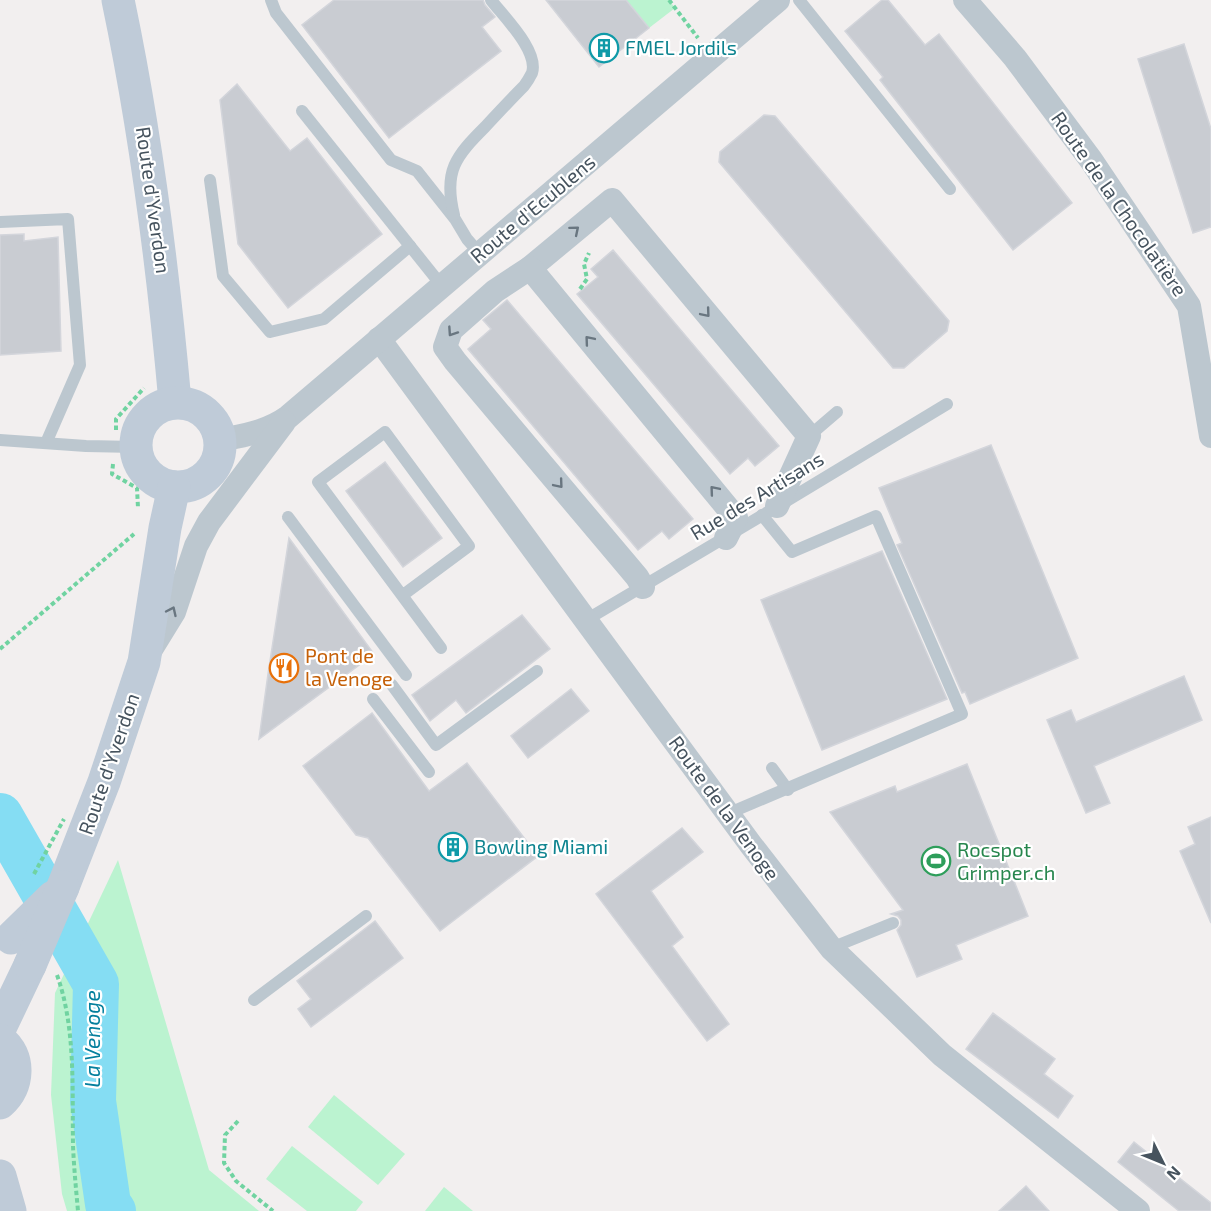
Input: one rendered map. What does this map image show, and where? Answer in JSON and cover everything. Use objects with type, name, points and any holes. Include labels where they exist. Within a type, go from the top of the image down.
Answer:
[{"type":"main road","name":"Route d'Yverdon","points":[[118,0],[140,112],[154,201],[169,324],[175,402]]},
{"type":"main road","points":[[175,402],[200,408],[210,416],[217,427],[220,440],[219,455],[213,469],[202,479],[189,486],[174,487],[162,484],[144,469],[138,458],[125,447],[138,434],[147,417],[162,405],[175,402]]},
{"type":"main road","name":"Route d'Yverdon","points":[[0,1028],[42,967],[63,887],[74,817],[144,662],[165,528],[174,487]]},
{"type":"main road","points":[[5,944],[63,887]]},
{"type":"main road","points":[[0,1040],[6,1044],[16,1067],[15,1080],[10,1092],[0,1103]]},
{"type":"main road","points":[[0,1176],[10,1211]]},
{"type":"street","name":"Route d'Ecublens","points":[[220,440],[258,432],[288,417],[778,0]]},
{"type":"street","name":"Route de la Chocolatière","points":[[965,0],[1015,58],[1091,160],[1189,306],[1211,436]]},
{"type":"street","points":[[643,586],[638,577],[445,347],[451,330],[495,291],[530,268],[612,200],[809,436],[769,511]]},
{"type":"street","points":[[530,268],[736,518],[726,538]]},
{"type":"street","name":"Route de la Venoge","points":[[379,339],[727,814],[831,948],[942,1055],[1138,1211]]},
{"type":"street","name":"Route d'Ecublens","points":[[144,662],[174,612],[196,546],[209,522],[288,417]]},
{"type":"lane","points":[[271,0],[276,13],[392,160],[417,171],[480,254]]},
{"type":"lane","points":[[455,219],[450,199],[452,174],[460,152],[524,86],[532,73],[533,60],[526,45],[491,0]]},
{"type":"lane","points":[[800,0],[950,189]]},
{"type":"lane","points":[[302,111],[442,286]]},
{"type":"lane","points":[[210,180],[224,276],[270,332],[324,319],[410,246]]},
{"type":"lane","points":[[0,222],[68,219],[80,365],[46,443]]},
{"type":"lane","name":"Rue des Artisans","points":[[586,620],[947,404]]},
{"type":"lane","points":[[809,436],[837,412]]},
{"type":"lane","points":[[403,595],[469,546],[385,432],[318,482],[441,648]]},
{"type":"lane","points":[[0,440],[125,447]]},
{"type":"lane","points":[[727,814],[962,714],[876,516],[792,552],[769,511]]},
{"type":"lane","points":[[288,517],[406,675]]},
{"type":"lane","points":[[392,685],[436,745],[537,671]]},
{"type":"lane","points":[[374,699],[429,772]]},
{"type":"lane","points":[[772,768],[788,789]]},
{"type":"lane","points":[[254,1000],[366,916]]},
{"type":"lane","points":[[831,948],[893,923]]},
{"type":"path","points":[[669,0],[702,42]]},
{"type":"path","points":[[576,291],[587,279],[584,264],[590,249]]},
{"type":"path","points":[[138,509],[137,488],[112,474],[125,447],[117,419],[144,389],[145,378]]},
{"type":"path","points":[[0,649],[114,549],[139,530],[138,541]]},
{"type":"path","points":[[31,880],[74,817]]},
{"type":"path","points":[[42,967],[65,997],[72,1075],[73,1148],[78,1211]]},
{"type":"path","points":[[238,1121],[225,1135],[224,1163],[236,1181],[273,1211]]},
{"type":"green space","points":[[626,0],[669,0],[675,8],[649,28]]},
{"type":"green space","points":[[118,860],[209,1170],[259,1211],[67,1211],[62,1194],[51,1095],[55,993]]},
{"type":"green space","points":[[334,1095],[405,1154],[378,1185],[308,1127]]},
{"type":"green space","points":[[292,1146],[363,1202],[356,1211],[307,1211],[266,1179]]},
{"type":"green space","points":[[444,1187],[473,1211],[425,1211]]},
{"type":"building","points":[[334,0],[483,0],[495,17],[482,27],[501,51],[389,138],[302,25]]},
{"type":"building","name":"FMEL Jordils","points":[[546,0],[626,0],[649,28],[599,67]]},
{"type":"building","points":[[882,0],[888,0],[925,45],[939,34],[1072,203],[1013,250],[880,80],[883,77],[845,31]]},
{"type":"building","points":[[1184,44],[1211,129],[1211,227],[1193,233],[1138,59]]},
{"type":"building","points":[[237,84],[290,151],[307,138],[382,234],[288,308],[238,244],[220,100]]},
{"type":"building","points":[[764,115],[775,116],[949,321],[947,331],[904,368],[893,368],[719,162],[720,152]]},
{"type":"building","points":[[24,234],[24,241],[58,237],[61,351],[0,355],[0,235]]},
{"type":"building","points":[[613,250],[779,446],[755,466],[748,458],[730,474],[577,294],[598,277],[591,269]]},
{"type":"building","points":[[507,300],[693,519],[669,539],[662,531],[638,550],[468,349],[491,329],[483,320]]},
{"type":"building","points":[[991,445],[1078,658],[970,704],[965,692],[962,693],[897,545],[902,543],[879,488]]},
{"type":"building","points":[[385,462],[442,538],[403,567],[346,491]]},
{"type":"building","points":[[289,538],[374,654],[259,739],[268,674]]},
{"type":"building","points":[[882,551],[947,699],[822,750],[761,600]]},
{"type":"building","points":[[522,615],[550,649],[466,713],[456,700],[430,721],[412,695]]},
{"type":"building","points":[[1184,676],[1202,720],[1094,766],[1110,803],[1086,813],[1047,720],[1071,710],[1076,722]]},
{"type":"building","points":[[571,689],[589,711],[528,758],[511,736]]},
{"type":"building","name":"Bowling Miami","points":[[372,713],[429,791],[467,763],[538,856],[440,931],[368,838],[356,835],[303,766]]},
{"type":"building","name":"Rocspot Grimper.ch","points":[[967,764],[1028,916],[956,945],[962,959],[917,977],[897,930],[901,925],[901,920],[898,916],[891,914],[903,910],[830,812],[895,786],[897,792]]},
{"type":"building","points":[[1211,817],[1211,923],[1180,851],[1195,844],[1188,827]]},
{"type":"building","points":[[682,828],[703,852],[651,891],[683,937],[672,946],[729,1024],[707,1041],[596,894]]},
{"type":"building","points":[[375,921],[403,958],[311,1027],[298,1009],[311,999],[297,981]]},
{"type":"building","points":[[993,1013],[1055,1059],[1044,1074],[1073,1096],[1058,1118],[966,1049]]},
{"type":"building","points":[[1134,1142],[1211,1203],[1211,1211],[1179,1211],[1118,1162]]},
{"type":"building","points":[[1026,1186],[1049,1211],[999,1211]]},
{"type":"waterway","name":"La Venoge","points":[[0,816],[96,984],[93,1101],[108,1204],[113,1211]]},
{"type":"place","name":"FMEL Jordils","points":[[604,48]]},
{"type":"place","name":"Pont de la Venoge","points":[[284,668]]},
{"type":"place","name":"Bowling Miami","points":[[453,847]]},
{"type":"place","name":"Rocspot Grimper.ch","points":[[936,861]]}]
